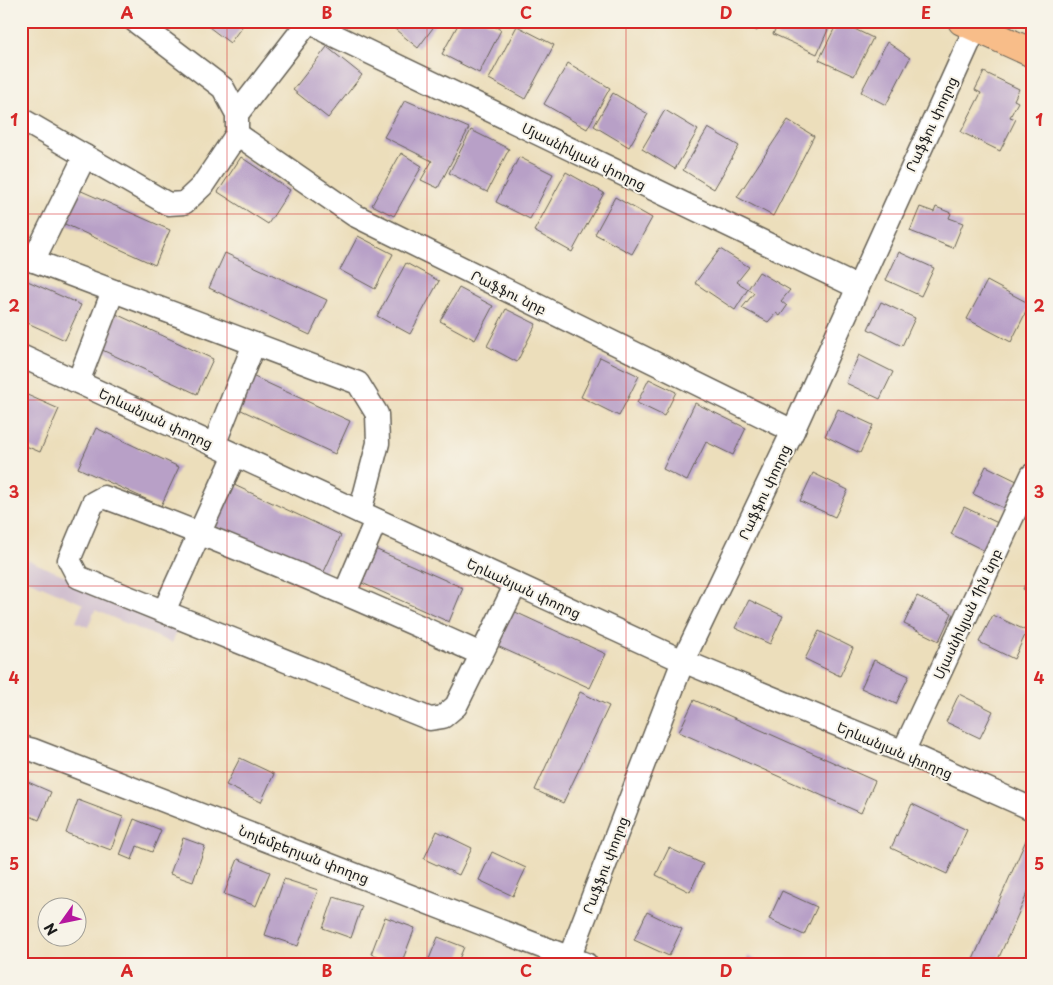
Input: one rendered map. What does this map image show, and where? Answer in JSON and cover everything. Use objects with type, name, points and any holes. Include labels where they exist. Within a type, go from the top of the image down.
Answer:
[{"type":"main road","points":[[969,24],[1032,53]]},
{"type":"street","points":[[135,21],[223,88],[237,124]]},
{"type":"street","points":[[21,119],[168,204],[184,203],[202,186],[237,124],[311,21]]},
{"type":"street","name":"Մյասնիկյան փողոց","points":[[311,21],[334,35],[857,287]]},
{"type":"street","name":"Րաֆֆու փողոց","points":[[574,961],[683,661],[793,431],[857,287],[969,24]]},
{"type":"street","name":"Րաֆֆու նրբ","points":[[237,124],[354,215],[793,431]]},
{"type":"street","points":[[85,156],[27,258],[358,383],[378,414],[378,443],[368,516],[345,593]]},
{"type":"street","points":[[78,382],[113,291]]},
{"type":"street","points":[[214,445],[254,344]]},
{"type":"street","name":"Երևանյան փողոց","points":[[21,356],[683,661],[903,752],[1032,809]]},
{"type":"street","points":[[164,611],[235,455]]},
{"type":"street","name":"Մյասնիկյան 1ին նրբ","points":[[903,752],[1032,475]]},
{"type":"street","points":[[481,654],[345,593],[199,532],[104,497],[93,503],[69,560],[78,577],[430,718],[443,717],[456,706],[516,584]]},
{"type":"street","name":"Նոյեմբերյան փողոց","points":[[21,747],[43,753],[574,961]]},
{"type":"shaded area","points":[[28,560],[180,625],[172,643],[95,610],[88,627],[76,622],[83,604],[21,577]]},
{"type":"building","points":[[201,21],[246,21],[230,43]]},
{"type":"building","points":[[385,21],[438,21],[418,48]]},
{"type":"building","points":[[460,21],[485,21],[501,30],[479,73],[442,54]]},
{"type":"building","points":[[739,21],[763,21],[757,31]]},
{"type":"building","points":[[779,21],[832,21],[817,54],[773,34]]},
{"type":"building","points":[[838,21],[873,38],[854,76],[819,60]]},
{"type":"building","points":[[517,26],[554,45],[525,99],[489,79]]},
{"type":"building","points":[[887,42],[910,58],[886,105],[861,92]]},
{"type":"building","points":[[327,47],[362,75],[328,118],[293,90]]},
{"type":"building","points":[[568,63],[610,88],[587,129],[544,104]]},
{"type":"building","points":[[984,72],[1019,89],[1014,100],[1018,102],[1010,117],[1016,119],[1000,151],[961,132],[981,93],[975,90]]},
{"type":"building","points":[[613,93],[648,114],[629,147],[594,126]]},
{"type":"building","points":[[405,100],[469,128],[438,188],[421,180],[432,161],[384,137]]},
{"type":"building","points":[[665,110],[698,130],[675,169],[642,149]]},
{"type":"building","points":[[788,120],[814,136],[773,216],[737,197]]},
{"type":"building","points":[[708,128],[739,146],[714,189],[683,170]]},
{"type":"building","points":[[471,130],[509,149],[487,192],[449,173]]},
{"type":"building","points":[[401,153],[422,166],[394,216],[372,205]]},
{"type":"building","points":[[241,157],[290,190],[268,224],[218,192]]},
{"type":"building","points":[[519,157],[553,174],[530,219],[496,202]]},
{"type":"building","points":[[566,172],[604,193],[572,252],[534,231]]},
{"type":"building","points":[[70,186],[170,230],[155,265],[56,220]]},
{"type":"building","points":[[615,197],[652,218],[632,254],[595,234]]},
{"type":"building","points":[[920,207],[934,212],[936,207],[951,213],[949,218],[963,223],[953,248],[910,231]]},
{"type":"building","points":[[358,236],[393,254],[375,289],[340,270]]},
{"type":"building","points":[[720,249],[749,267],[737,282],[748,289],[735,310],[695,283]]},
{"type":"building","points":[[899,252],[934,268],[921,296],[886,280]]},
{"type":"building","points":[[225,253],[327,300],[310,335],[209,288]]},
{"type":"building","points":[[406,263],[439,281],[410,334],[377,316]]},
{"type":"building","points":[[759,272],[790,290],[781,301],[787,306],[780,316],[776,313],[768,322],[742,308],[754,293],[748,289]]},
{"type":"building","points":[[21,278],[81,305],[65,340],[21,320]]},
{"type":"building","points":[[987,281],[1030,304],[1011,342],[967,319]]},
{"type":"building","points":[[459,288],[493,306],[475,340],[440,321]]},
{"type":"building","points":[[881,302],[915,318],[902,346],[868,329]]},
{"type":"building","points":[[506,309],[536,324],[517,362],[487,346]]},
{"type":"building","points":[[116,314],[213,359],[197,394],[100,349]]},
{"type":"building","points":[[859,355],[893,372],[880,399],[846,383]]},
{"type":"building","points":[[600,357],[639,376],[619,416],[581,397]]},
{"type":"building","points":[[252,376],[350,421],[335,454],[237,408]]},
{"type":"building","points":[[649,379],[676,392],[664,416],[637,403]]},
{"type":"building","points":[[25,394],[59,409],[40,452],[21,444],[21,402]]},
{"type":"building","points":[[695,403],[746,428],[733,455],[706,442],[687,481],[663,469]]},
{"type":"building","points":[[838,409],[873,425],[860,453],[825,436]]},
{"type":"building","points":[[96,428],[179,467],[161,506],[78,468]]},
{"type":"building","points":[[986,466],[1021,483],[1008,510],[973,494]]},
{"type":"building","points":[[813,473],[848,490],[835,517],[800,501]]},
{"type":"building","points":[[232,484],[341,535],[322,576],[213,526]]},
{"type":"building","points":[[964,507],[998,523],[985,551],[951,534]]},
{"type":"building","points":[[368,546],[463,588],[449,622],[353,579]]},
{"type":"building","points":[[1032,571],[1032,593],[1023,589]]},
{"type":"building","points":[[917,596],[952,613],[939,641],[904,624]]},
{"type":"building","points":[[749,600],[783,616],[770,644],[735,628]]},
{"type":"building","points":[[511,610],[606,654],[590,688],[495,645]]},
{"type":"building","points":[[993,615],[1027,631],[1014,659],[979,642]]},
{"type":"building","points":[[819,631],[853,648],[840,676],[805,659]]},
{"type":"building","points":[[874,660],[909,676],[896,704],[861,688]]},
{"type":"building","points":[[580,692],[609,706],[563,803],[535,790]]},
{"type":"building","points":[[959,694],[993,711],[980,738],[946,722]]},
{"type":"building","points":[[694,700],[875,781],[861,813],[679,732]]},
{"type":"building","points":[[240,758],[274,774],[261,802],[226,785]]},
{"type":"building","points":[[28,782],[51,792],[39,820],[21,812],[21,796]]},
{"type":"building","points":[[78,800],[123,817],[111,850],[66,833]]},
{"type":"building","points":[[912,804],[967,830],[947,874],[891,848]]},
{"type":"building","points":[[134,819],[161,830],[152,852],[137,846],[132,860],[120,855]]},
{"type":"building","points":[[437,831],[472,848],[459,875],[424,859]]},
{"type":"building","points":[[183,838],[205,846],[193,882],[170,874]]},
{"type":"building","points":[[1027,838],[1032,840],[1032,883],[996,964],[971,964]]},
{"type":"building","points":[[669,848],[703,864],[690,892],[656,875]]},
{"type":"building","points":[[492,852],[526,868],[513,896],[479,880]]},
{"type":"building","points":[[238,859],[270,872],[256,906],[224,894]]},
{"type":"building","points":[[284,879],[318,890],[298,946],[265,935]]},
{"type":"building","points":[[782,891],[817,907],[804,935],[769,919]]},
{"type":"building","points":[[334,897],[362,906],[351,938],[323,928]]},
{"type":"building","points":[[647,912],[682,929],[669,956],[634,940]]},
{"type":"building","points":[[385,917],[415,928],[401,964],[371,954]]},
{"type":"building","points":[[438,937],[464,947],[457,964],[427,964]]},
{"type":"building","points":[[748,956],[764,964],[745,964]]}]
